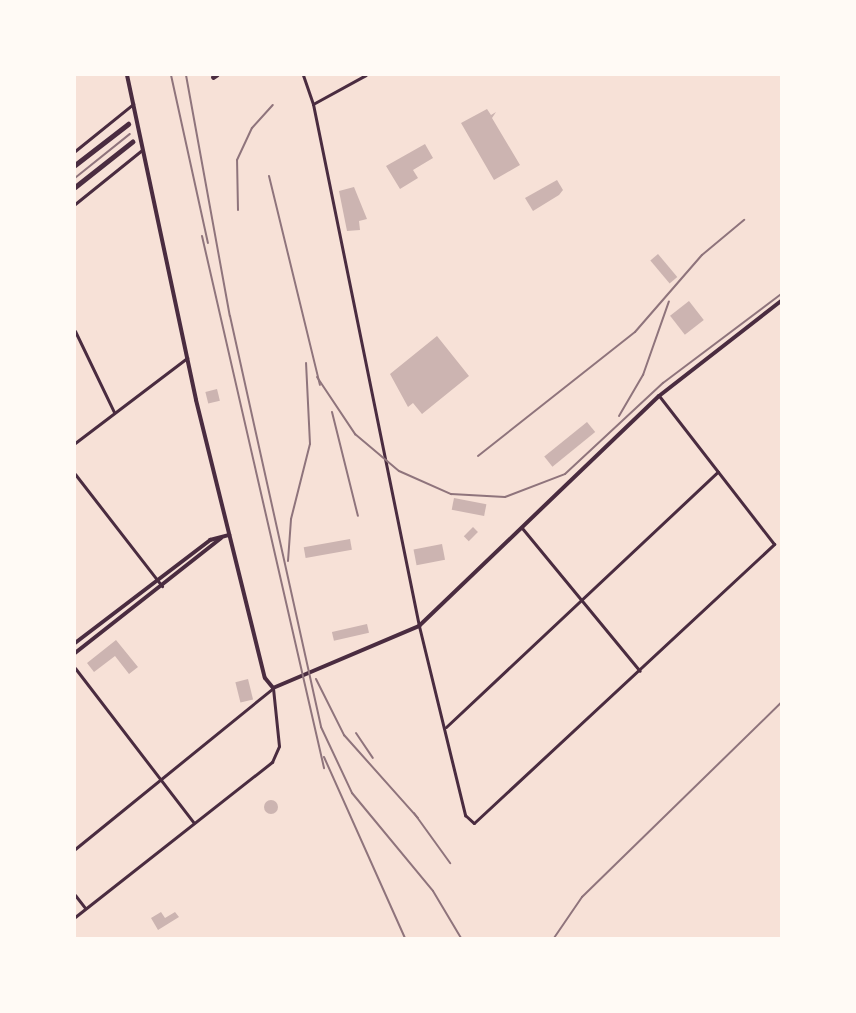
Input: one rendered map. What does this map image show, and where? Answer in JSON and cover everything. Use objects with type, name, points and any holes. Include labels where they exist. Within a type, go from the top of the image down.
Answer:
[{"type":"main road","points":[[75,165],[128,124]]},
{"type":"main road","points":[[75,187],[132,142]]},
{"type":"street","points":[[75,916],[276,757],[273,688],[266,678],[229,535],[127,75]]},
{"type":"street","points":[[303,75],[314,104],[419,626],[465,816],[474,823],[774,544],[659,396]]},
{"type":"street","points":[[314,104],[366,75]]},
{"type":"street","points":[[75,150],[133,104]]},
{"type":"street","points":[[75,204],[142,150]]},
{"type":"street","points":[[75,849],[162,781],[273,688],[419,626],[659,396],[781,301]]},
{"type":"street","points":[[75,331],[114,412]]},
{"type":"street","points":[[75,443],[188,357]]},
{"type":"street","points":[[445,727],[718,472]]},
{"type":"street","points":[[75,474],[162,586]]},
{"type":"street","points":[[522,528],[640,671]]},
{"type":"street","points":[[75,643],[157,580],[221,537],[229,535]]},
{"type":"street","points":[[75,653],[221,537]]},
{"type":"street","points":[[75,668],[194,823]]},
{"type":"street","points":[[75,895],[86,908]]},
{"type":"building","points":[[487,109],[491,115],[496,112],[492,118],[520,165],[494,180],[461,123]]},
{"type":"building","points":[[425,144],[433,158],[413,170],[418,178],[400,189],[386,166]]},
{"type":"building","points":[[557,180],[563,190],[559,195],[533,211],[525,198]]},
{"type":"building","points":[[354,187],[367,219],[359,221],[360,230],[347,231],[339,191]]},
{"type":"building","points":[[658,254],[677,277],[670,283],[650,260]]},
{"type":"building","points":[[689,301],[704,320],[685,335],[670,316]]},
{"type":"building","points":[[437,336],[469,376],[422,414],[413,403],[408,407],[390,374]]},
{"type":"building","points":[[217,389],[220,401],[208,404],[205,392]]},
{"type":"building","points":[[587,422],[595,432],[552,467],[544,457]]},
{"type":"building","points":[[454,498],[486,504],[484,516],[452,510]]},
{"type":"building","points":[[473,527],[478,532],[469,541],[464,536]]},
{"type":"building","points":[[350,539],[352,550],[306,558],[304,547]]},
{"type":"building","points":[[442,544],[445,560],[417,565],[414,550]]},
{"type":"building","points":[[367,624],[369,633],[334,641],[332,632]]},
{"type":"building","points":[[116,640],[138,667],[129,674],[115,656],[94,672],[87,663]]},
{"type":"building","points":[[248,679],[253,699],[240,703],[235,682]]},
{"type":"building","points":[[268,800],[274,800],[278,807],[274,814],[268,814],[264,810],[264,804]]},
{"type":"building","points":[[161,912],[165,918],[175,912],[179,917],[158,930],[151,918]]},
{"type":"tram line","points":[[75,178],[130,134]]},
{"type":"railway","points":[[171,75],[208,243]]},
{"type":"railway","points":[[186,75],[230,316],[321,727],[352,793],[433,891],[461,938]]},
{"type":"railway","points":[[238,210],[237,160],[252,128],[273,105]]},
{"type":"railway","points":[[269,176],[320,385]]},
{"type":"railway","points":[[478,456],[635,332],[702,255],[744,220]]},
{"type":"railway","points":[[202,236],[324,768]]},
{"type":"railway","points":[[317,377],[355,434],[399,471],[451,494],[505,497],[565,474],[663,383],[781,294]]},
{"type":"railway","points":[[619,416],[643,375],[669,301]]},
{"type":"railway","points":[[288,561],[291,519],[310,444],[306,363]]},
{"type":"railway","points":[[332,412],[358,516]]},
{"type":"railway","points":[[316,679],[344,735],[418,818]]},
{"type":"railway","points":[[554,938],[582,897],[781,703]]},
{"type":"railway","points":[[356,733],[373,758]]},
{"type":"railway","points":[[324,757],[405,938]]},
{"type":"railway","points":[[414,813],[450,863]]}]
